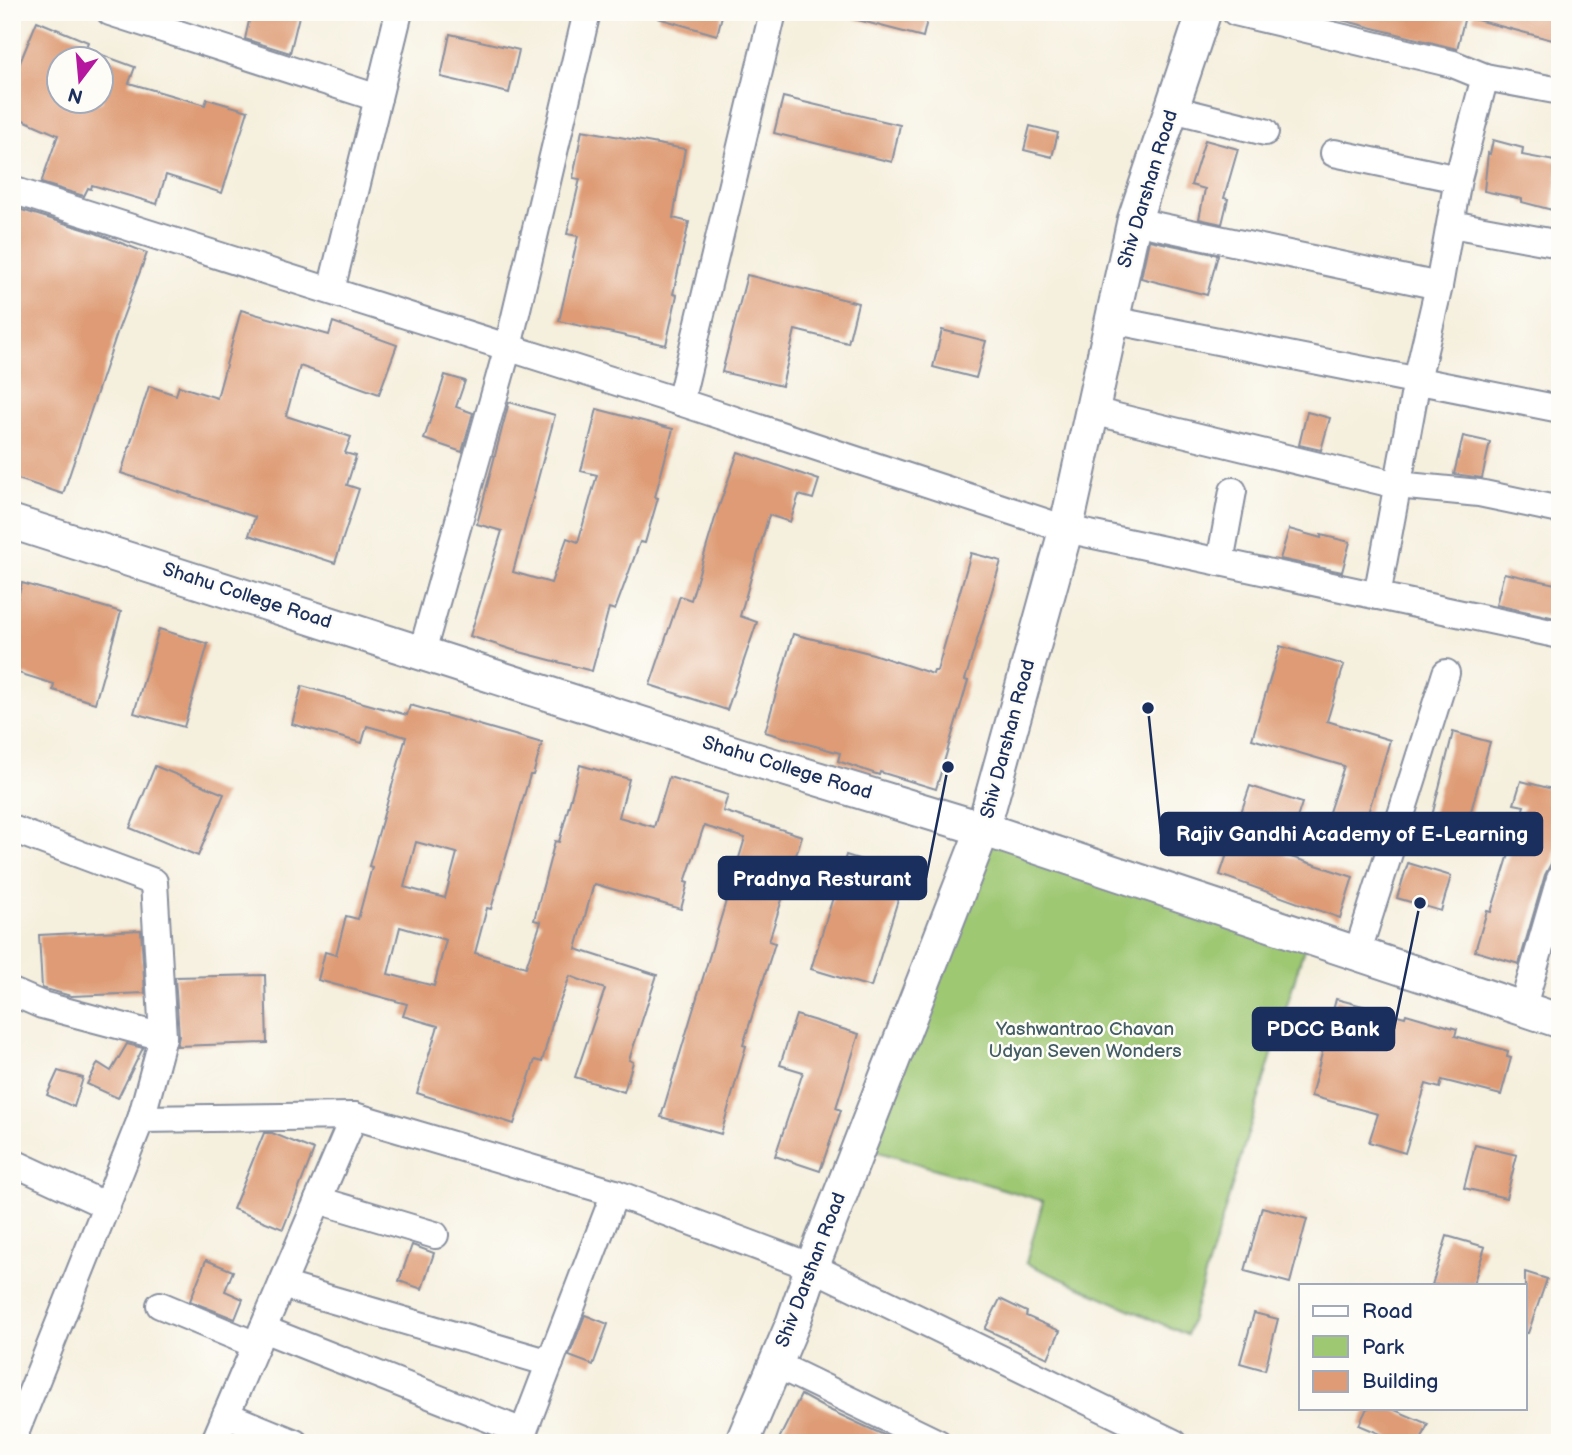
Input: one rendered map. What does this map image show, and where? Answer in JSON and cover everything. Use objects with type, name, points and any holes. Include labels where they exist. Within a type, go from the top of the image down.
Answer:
[{"type":"street","points":[[110,12],[378,98]]},
{"type":"street","points":[[331,290],[399,12]]},
{"type":"street","points":[[422,652],[508,347],[587,12]]},
{"type":"street","points":[[680,402],[773,12]]},
{"type":"street","name":"Shiv Darshan Road","points":[[742,1443],[793,1322],[983,829],[1066,529],[1134,221],[1204,12]]},
{"type":"street","points":[[1235,12],[1453,64],[1485,77],[1560,91]]},
{"type":"street","points":[[1377,596],[1417,380],[1440,286],[1458,179],[1485,77]]},
{"type":"street","points":[[1172,109],[1265,132]]},
{"type":"street","points":[[1334,153],[1458,179]]},
{"type":"street","points":[[12,190],[680,402],[1066,529],[1560,635]]},
{"type":"street","points":[[1134,221],[1440,286]]},
{"type":"street","points":[[1451,225],[1560,244]]},
{"type":"street","points":[[1112,320],[1560,409]]},
{"type":"street","points":[[1092,411],[1397,485],[1479,493],[1560,510]]},
{"type":"street","points":[[1220,562],[1233,491]]},
{"type":"street","name":"Shahu College Road","points":[[12,522],[983,829],[1560,1021]]},
{"type":"street","points":[[1357,954],[1446,673]]},
{"type":"street","points":[[12,829],[154,883],[163,1037],[141,1119],[12,1441]]},
{"type":"street","points":[[1522,1009],[1560,879]]},
{"type":"street","points":[[12,992],[42,1005],[163,1037]]},
{"type":"street","points":[[141,1119],[354,1116],[615,1193],[812,1267],[1174,1443]]},
{"type":"street","points":[[214,1443],[354,1116]]},
{"type":"street","points":[[12,1161],[107,1206]]},
{"type":"street","points":[[160,1305],[260,1337],[521,1437],[615,1193]]},
{"type":"street","points":[[318,1200],[435,1235]]},
{"type":"street","points":[[282,1285],[550,1363]]},
{"type":"street","points":[[775,1364],[938,1443]]},
{"type":"street","points":[[226,1415],[295,1443]]},
{"type":"green space","name":"Yashwantrao Chavan Udyan Seven Wonders","points":[[983,829],[1306,942],[1187,1335],[1026,1263],[1043,1201],[859,1146]]},
{"type":"building","points":[[251,12],[300,12],[290,53],[245,39]]},
{"type":"building","points":[[659,12],[723,12],[717,35],[658,18]]},
{"type":"building","points":[[855,12],[929,12],[923,37],[854,19]]},
{"type":"building","points":[[1310,12],[1466,12],[1457,49]]},
{"type":"building","points":[[1474,12],[1560,12],[1560,42],[1473,19]]},
{"type":"building","points":[[37,21],[88,42],[86,46],[46,46],[46,116],[116,116],[116,60],[135,67],[129,83],[205,105],[207,99],[248,111],[222,193],[166,175],[157,204],[92,185],[84,196],[41,183],[58,135],[12,115],[12,82]]},
{"type":"building","points":[[450,34],[519,50],[509,93],[441,77]]},
{"type":"building","points":[[783,97],[900,125],[892,162],[774,133]]},
{"type":"building","points":[[1030,126],[1058,133],[1052,157],[1024,150]]},
{"type":"building","points":[[582,130],[685,149],[673,218],[689,222],[673,294],[677,295],[666,345],[559,321],[578,236],[567,234],[580,179],[573,178]]},
{"type":"building","points":[[1205,140],[1238,149],[1224,198],[1228,199],[1222,224],[1199,219],[1205,189],[1191,185]]},
{"type":"building","points":[[1493,140],[1523,148],[1522,155],[1560,162],[1552,210],[1522,202],[1522,199],[1484,191],[1488,153],[1490,154]]},
{"type":"building","points":[[12,207],[93,232],[147,253],[63,494],[12,477]]},
{"type":"building","points":[[1149,240],[1218,255],[1207,295],[1141,278]]},
{"type":"building","points":[[747,275],[858,303],[848,343],[795,330],[782,386],[722,372]]},
{"type":"building","points":[[241,310],[329,335],[333,322],[397,345],[379,394],[300,366],[286,416],[351,437],[345,453],[356,456],[347,485],[359,489],[335,563],[249,535],[255,517],[121,473],[149,386],[176,395],[179,386],[217,398]]},
{"type":"building","points":[[942,330],[986,341],[976,378],[933,367]]},
{"type":"building","points":[[445,375],[465,381],[456,407],[473,413],[462,452],[424,439]]},
{"type":"building","points":[[509,402],[555,415],[513,572],[551,583],[567,538],[578,542],[597,475],[581,471],[597,409],[673,429],[645,543],[640,542],[615,610],[609,608],[592,671],[470,636],[502,531],[477,524]]},
{"type":"building","points":[[1307,412],[1330,418],[1321,450],[1299,445]]},
{"type":"building","points":[[1463,436],[1490,442],[1482,478],[1454,474]]},
{"type":"building","points":[[738,452],[819,480],[813,499],[799,495],[790,522],[769,515],[740,616],[757,622],[727,710],[650,685],[680,596],[691,600]]},
{"type":"building","points":[[1289,529],[1321,538],[1321,535],[1350,542],[1342,572],[1280,559]]},
{"type":"building","points":[[971,553],[1001,561],[936,789],[880,772],[879,775],[838,761],[840,753],[765,732],[793,634],[873,654],[933,674],[937,671]]},
{"type":"building","points":[[1504,573],[1560,585],[1560,619],[1496,605]]},
{"type":"building","points":[[22,583],[121,612],[95,703],[53,690],[54,684],[12,671],[12,617]]},
{"type":"building","points":[[159,629],[208,644],[184,727],[134,713]]},
{"type":"building","points":[[1280,646],[1344,665],[1327,721],[1390,740],[1363,830],[1327,818],[1344,766],[1252,739]]},
{"type":"building","points":[[302,686],[407,715],[410,705],[542,743],[491,909],[487,908],[475,953],[526,967],[541,922],[534,920],[555,841],[559,842],[580,765],[629,779],[619,817],[654,827],[669,777],[728,795],[723,811],[802,836],[769,941],[775,943],[743,1045],[746,1046],[721,1134],[661,1117],[745,838],[704,826],[685,882],[688,883],[681,909],[595,884],[576,949],[657,975],[629,1060],[633,1062],[624,1092],[575,1077],[605,989],[570,976],[554,1017],[542,1062],[535,1060],[514,1124],[417,1093],[438,1026],[403,1016],[407,1004],[318,980],[325,952],[336,955],[346,916],[358,919],[372,867],[369,866],[406,737],[367,726],[362,743],[292,724]],"holes":[[[416,842],[457,853],[445,898],[404,887]],[[400,927],[446,940],[434,986],[388,974]]]},
{"type":"building","points":[[1453,732],[1490,742],[1465,833],[1430,824]]},
{"type":"building","points":[[155,766],[224,794],[198,856],[130,828]]},
{"type":"building","points":[[1521,781],[1560,791],[1560,835],[1553,860],[1545,875],[1519,964],[1475,951],[1487,911],[1491,912],[1524,806],[1514,804]]},
{"type":"building","points":[[1250,786],[1302,803],[1285,855],[1353,877],[1340,918],[1220,875]]},
{"type":"building","points":[[846,855],[906,874],[871,987],[811,969]]},
{"type":"building","points":[[1408,863],[1451,876],[1441,911],[1397,898]]},
{"type":"building","points":[[141,930],[145,993],[71,996],[42,988],[39,935]]},
{"type":"building","points":[[265,975],[267,1043],[177,1046],[179,1036],[175,977]]},
{"type":"building","points":[[1336,999],[1405,1017],[1406,1014],[1457,1029],[1455,1036],[1508,1051],[1507,1057],[1511,1058],[1501,1095],[1442,1080],[1440,1088],[1426,1084],[1405,1153],[1369,1142],[1378,1114],[1311,1096]]},
{"type":"building","points":[[796,1015],[859,1034],[836,1108],[841,1110],[820,1171],[775,1156],[803,1072],[780,1065]]},
{"type":"building","points":[[127,1044],[143,1048],[118,1098],[87,1084],[98,1063],[111,1071]]},
{"type":"building","points":[[58,1071],[83,1078],[74,1107],[47,1095]]},
{"type":"building","points":[[264,1133],[272,1133],[314,1150],[283,1229],[233,1209]]},
{"type":"building","points":[[1475,1145],[1517,1155],[1506,1198],[1464,1188]]},
{"type":"building","points":[[1262,1207],[1307,1219],[1290,1283],[1245,1271]]},
{"type":"building","points":[[1447,1236],[1485,1247],[1473,1284],[1432,1284]]},
{"type":"building","points":[[412,1245],[434,1253],[422,1289],[399,1281]]},
{"type":"building","points":[[206,1260],[233,1271],[225,1291],[243,1299],[235,1319],[190,1301]]},
{"type":"building","points":[[1525,1272],[1547,1279],[1528,1333],[1526,1333]]},
{"type":"building","points":[[1000,1299],[1027,1312],[1026,1316],[1060,1331],[1048,1358],[985,1329]]},
{"type":"building","points":[[1254,1313],[1278,1319],[1265,1370],[1240,1363]]},
{"type":"building","points":[[585,1315],[608,1324],[593,1365],[569,1356]]},
{"type":"building","points":[[801,1395],[821,1406],[901,1443],[777,1443]]},
{"type":"building","points":[[1366,1410],[1395,1410],[1428,1424],[1420,1443],[1402,1443],[1359,1425]]},
{"type":"place","name":"Rajiv Gandhi Academy of E-Learning","points":[[1148,708]]},
{"type":"place","name":"Pradnya Resturant","points":[[948,767]]},
{"type":"place","name":"PDCC Bank","points":[[1420,903]]}]
